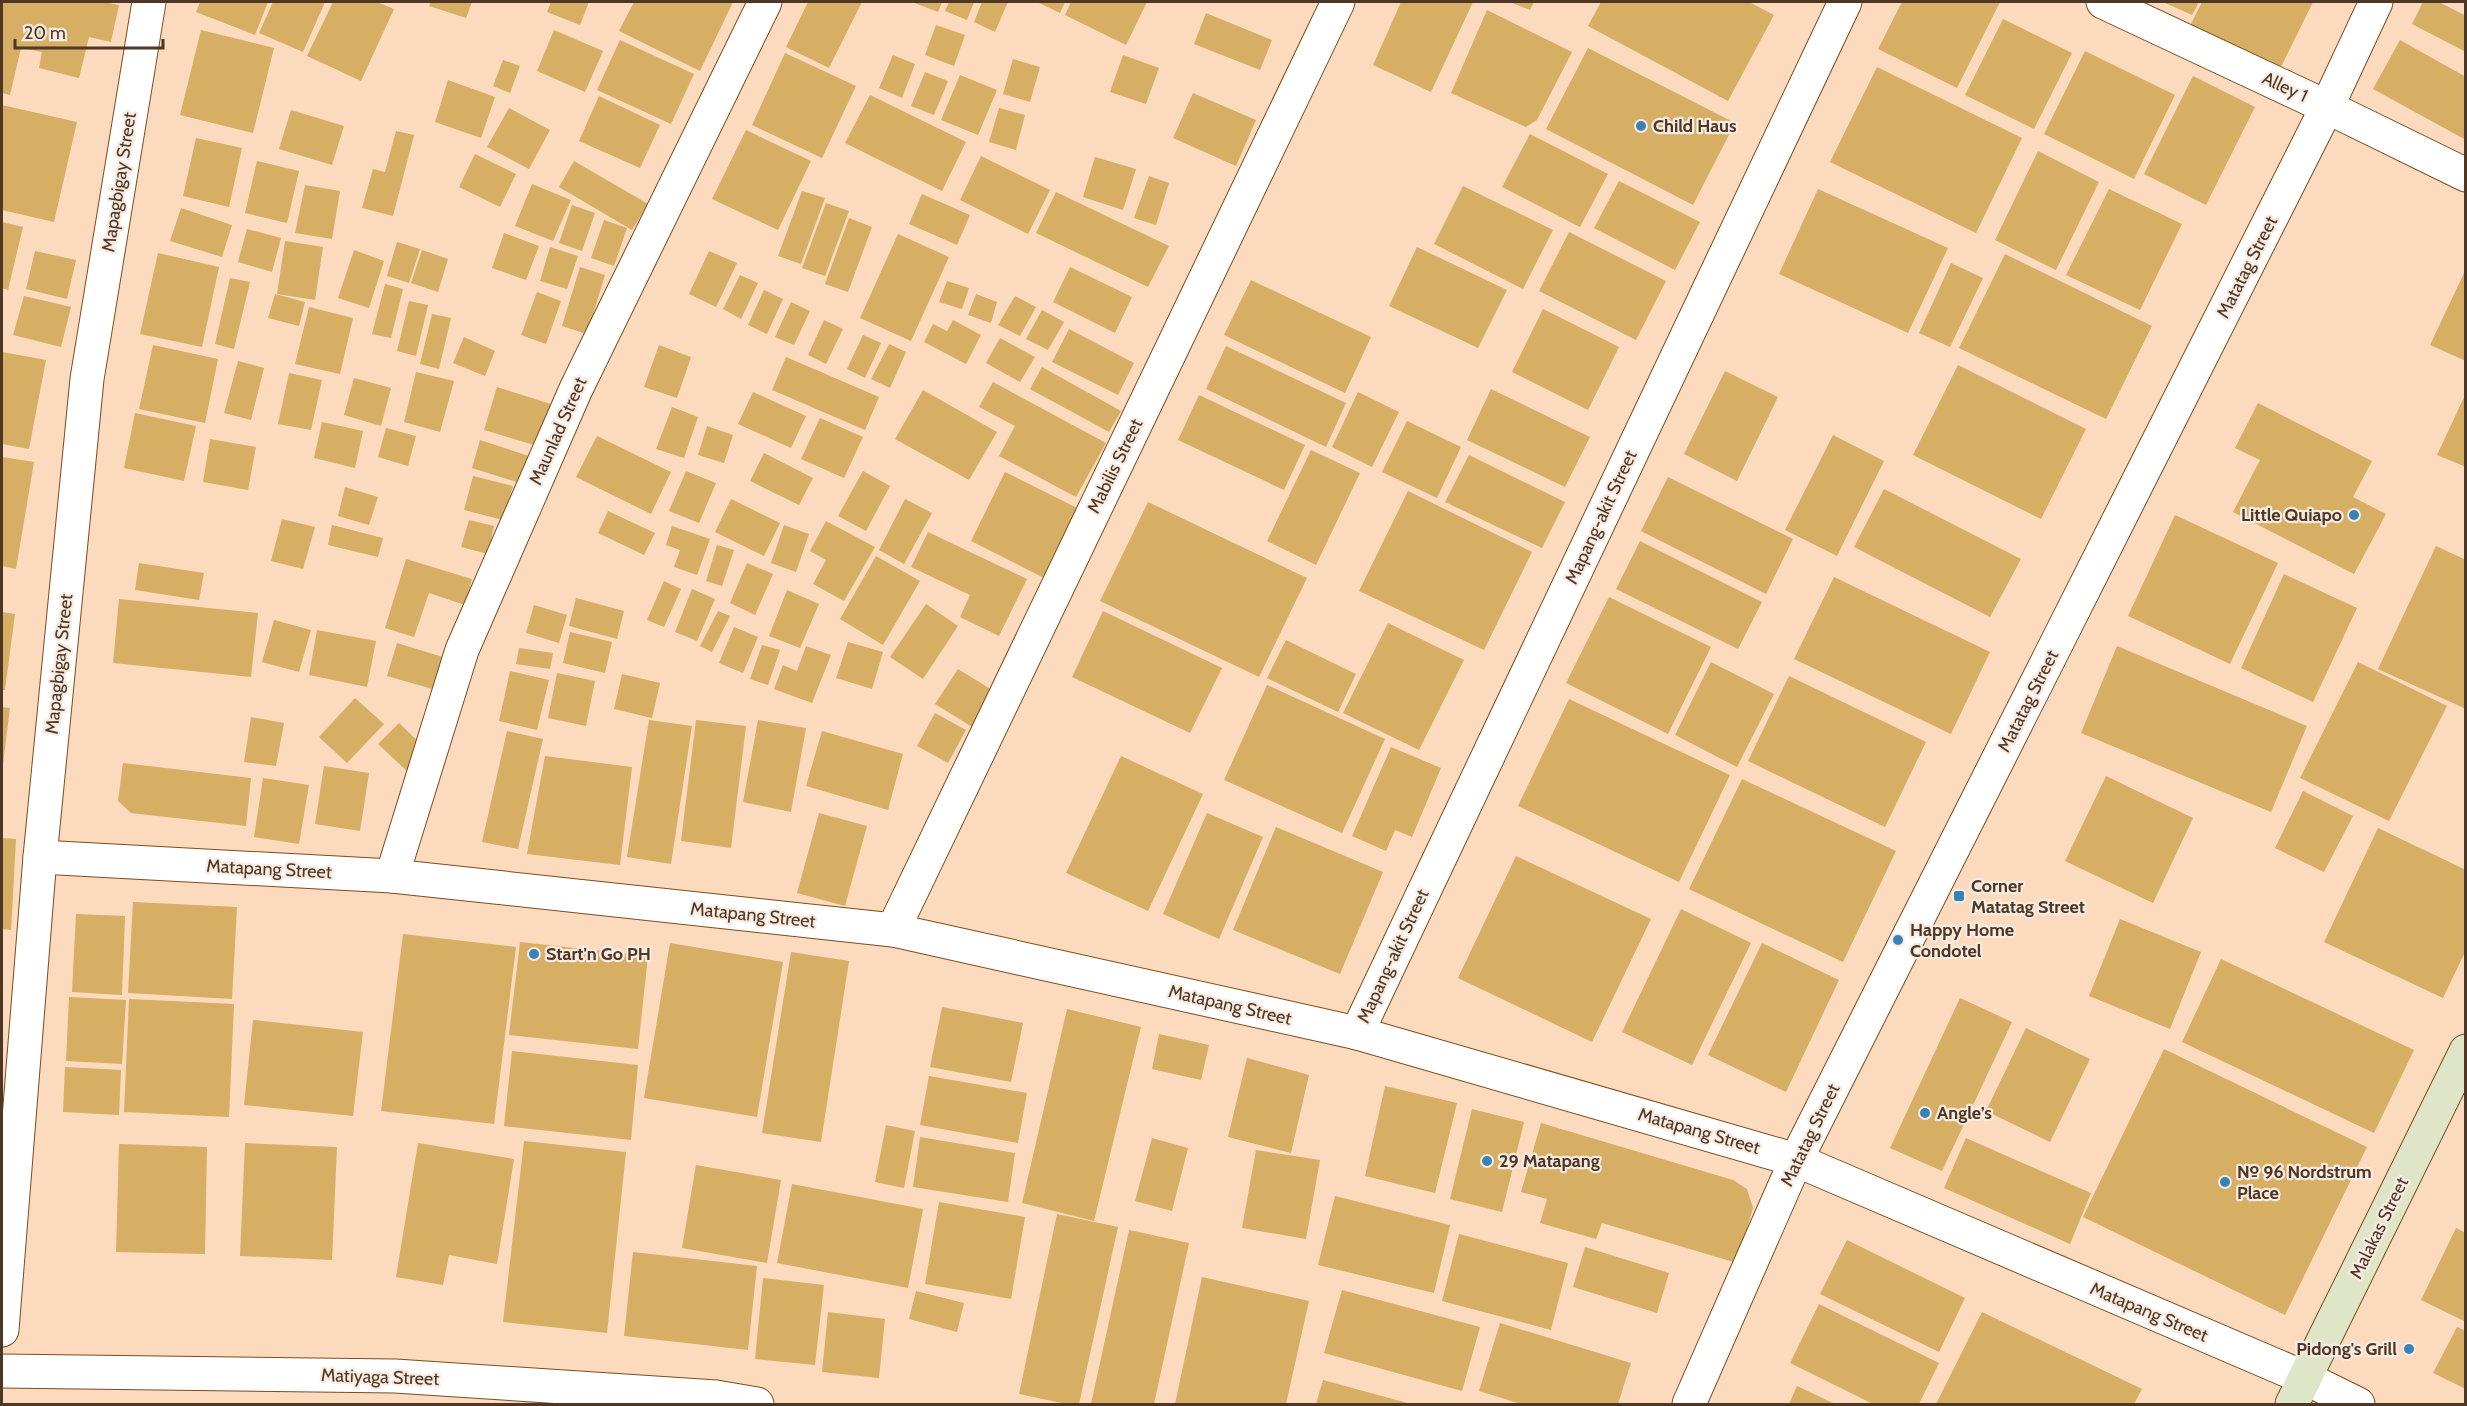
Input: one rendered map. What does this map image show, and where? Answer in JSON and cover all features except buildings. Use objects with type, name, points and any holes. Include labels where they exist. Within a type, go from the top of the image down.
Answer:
[{"type":"street","name":"Mapagbigay Street","points":[[2,1330],[40,856],[87,379],[149,2]]},
{"type":"street","name":"Maunlad Street","points":[[392,876],[462,650],[576,389],[765,2]]},
{"type":"street","name":"Mabilis Street","points":[[893,930],[1338,2]]},
{"type":"street","name":"Mapang-akit Street","points":[[1357,1033],[1845,2]]},
{"type":"street","name":"Alley 1","points":[[2103,2],[2466,175]]},
{"type":"street","name":"Matatag Street","points":[[1689,1404],[1796,1160],[2327,107],[2376,2]]},
{"type":"street","name":"Matapang Street","points":[[40,856],[392,876],[893,930],[1357,1033],[1796,1160],[2298,1391],[2358,1404]]},
{"type":"street","name":"Malakas Street","points":[[2298,1391],[2466,1051]]},
{"type":"street","name":"Matiyaga Street","points":[[2,1371],[395,1376],[716,1397],[757,1404]]},
{"type":"place","name":"Child Haus","points":[[1641,126]]},
{"type":"place","name":"Little Quiapo","points":[[2354,515]]},
{"type":"place","name":"Corner Matatag Street","points":[[1959,896]]},
{"type":"place","name":"Happy Home Condotel","points":[[1898,940]]},
{"type":"place","name":"Start'n Go PH","points":[[534,954]]},
{"type":"place","name":"Angle’s","points":[[1925,1113]]},
{"type":"place","name":"29 Matapang","points":[[1487,1161]]},
{"type":"place","name":"№ 96 Nordstrum Place","points":[[2225,1182]]},
{"type":"place","name":"Pidong's Grill","points":[[2409,1349]]}]
